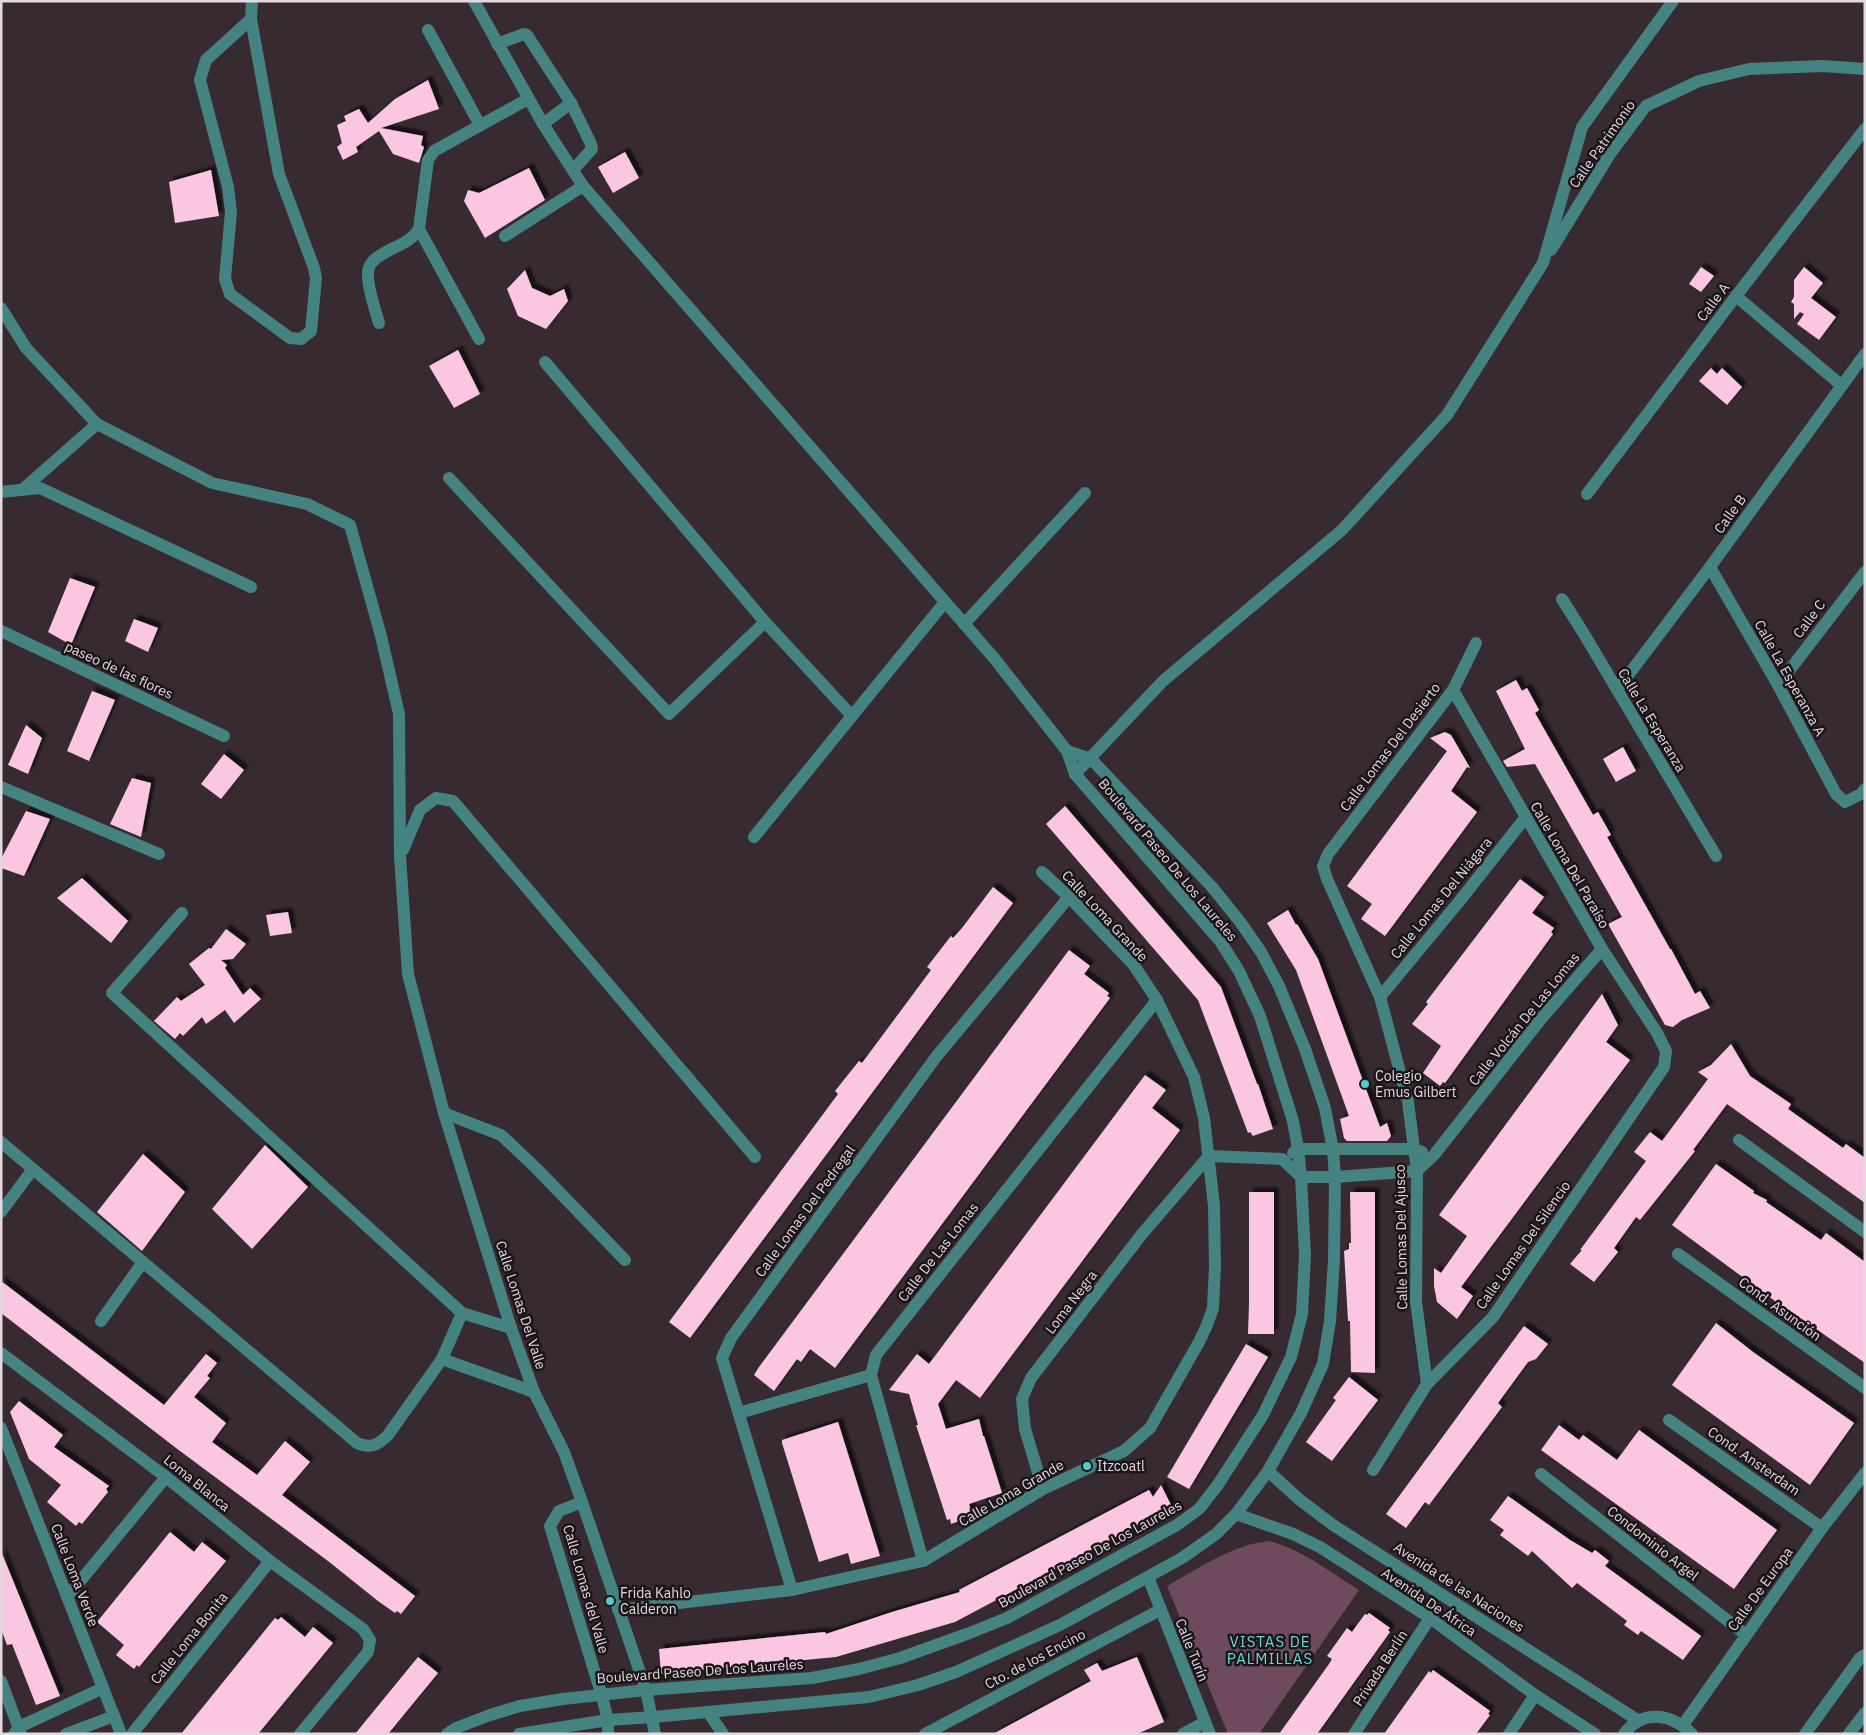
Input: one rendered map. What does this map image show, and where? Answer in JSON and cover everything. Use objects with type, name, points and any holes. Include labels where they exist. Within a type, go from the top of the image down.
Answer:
[{"type":"street","points":[[251,19],[206,60],[200,80],[228,187],[232,212],[225,279],[230,294],[290,338],[301,339],[310,332],[316,278],[279,174],[251,19],[252,1]]},
{"type":"street","name":"Boulevard Paseo De Los Laureles","points":[[447,1734],[456,1728],[481,1718],[520,1706],[601,1693],[812,1678],[859,1669],[900,1658],[1007,1618],[1177,1525],[1199,1509],[1218,1486],[1263,1415],[1291,1357],[1302,1314],[1305,1255],[1301,1177],[1293,1121],[1263,1025],[1239,970],[1220,941],[1075,774],[1066,751],[994,658],[725,346],[583,186],[542,124],[474,1]]},
{"type":"street","points":[[1543,263],[1582,127],[1673,1]]},
{"type":"street","points":[[428,30],[480,125]]},
{"type":"street","points":[[497,44],[524,34],[527,35],[571,103],[592,149],[573,170]]},
{"type":"street","name":"Calle Patrimonio","points":[[1075,774],[1163,681],[1342,530],[1447,415],[1610,154],[1646,106],[1699,81],[1749,69],[1823,66],[1865,69]]},
{"type":"street","points":[[378,323],[367,275],[368,266],[372,260],[404,244],[415,236],[419,229],[428,160],[434,151],[528,99]]},
{"type":"street","points":[[542,124],[571,103]]},
{"type":"street","name":"Calle A","points":[[1587,494],[1865,129]]},
{"type":"street","points":[[505,236],[583,186]]},
{"type":"street","points":[[419,229],[479,339]]},
{"type":"street","points":[[1736,296],[1841,385]]},
{"type":"street","name":"Calle Lomas Del Valle","points":[[1,308],[26,348],[97,424],[212,483],[307,504],[350,525],[381,636],[399,714],[400,856],[408,974],[444,1113],[511,1328],[534,1392],[564,1452],[582,1502]]},
{"type":"street","name":"Calle B","points":[[1617,690],[1710,567],[1865,354]]},
{"type":"street","points":[[545,362],[765,622],[852,716]]},
{"type":"street","points":[[22,490],[97,424]]},
{"type":"street","points":[[449,478],[669,714],[765,622]]},
{"type":"street","points":[[1,492],[40,488],[251,587]]},
{"type":"street","points":[[964,624],[1085,492]]},
{"type":"street","name":"Calle La Esperanza A","points":[[1710,567],[1778,685],[1836,794],[1845,802],[1861,794],[1865,789]]},
{"type":"street","name":"Calle C","points":[[1778,685],[1865,572]]},
{"type":"street","name":"Calle La Esperanza","points":[[1562,599],[1716,856]]},
{"type":"street","points":[[754,837],[945,602]]},
{"type":"street","name":"paseo de las flores","points":[[1,630],[224,736]]},
{"type":"street","name":"Calle Lomas Del Desierto","points":[[1323,866],[1328,854],[1453,690],[1476,643]]},
{"type":"street","name":"Calle Loma Del Paraíso","points":[[1453,690],[1525,818],[1602,948],[1657,1033],[1666,1051]]},
{"type":"street","points":[[1066,751],[1091,759]]},
{"type":"street","name":"Boulevard Paseo De Los Laureles","points":[[519,1734],[608,1720],[869,1697],[918,1685],[988,1659],[1060,1625],[1182,1558],[1216,1534],[1236,1514],[1268,1471],[1302,1413],[1323,1364],[1330,1321],[1333,1278],[1335,1177],[1333,1150],[1324,1108],[1305,1049],[1279,986],[1261,952],[1212,887],[1091,759]]},
{"type":"street","points":[[1,787],[159,854]]},
{"type":"street","points":[[400,856],[420,810],[436,798],[453,801],[755,1157]]},
{"type":"street","name":"Calle Lomas Del Niágara","points":[[1380,996],[1458,903],[1525,818]]},
{"type":"street","name":"Calle Lomas Del Ajusco","points":[[1323,866],[1326,879],[1380,996],[1408,1102],[1417,1172],[1416,1302],[1427,1384]]},
{"type":"street","name":"Calle Loma Grande","points":[[618,1610],[792,1590],[923,1561],[1043,1489],[1124,1451],[1150,1428],[1208,1325],[1213,1308],[1215,1267],[1214,1206],[1204,1118],[1194,1077],[1157,1000],[1133,964],[1069,897],[1042,872]]},
{"type":"street","name":"Calle Lomas Del Pedregal","points":[[792,1590],[722,1358],[731,1338],[936,1057],[1069,897]]},
{"type":"street","points":[[182,913],[112,993],[462,1313],[511,1328]]},
{"type":"street","name":"Calle Volcán De Las Lomas","points":[[1417,1172],[1434,1155],[1540,1019],[1602,948]]},
{"type":"street","name":"Calle De Las Lomas","points":[[871,1375],[876,1354],[1157,1000]]},
{"type":"street","name":"Calle Lomas Del Silencio","points":[[1373,1470],[1427,1384],[1492,1317],[1664,1067],[1666,1051]]},
{"type":"street","points":[[444,1113],[501,1135],[536,1168],[625,1260]]},
{"type":"street","points":[[1739,1140],[1865,1232]]},
{"type":"street","points":[[1,1142],[357,1443],[367,1447],[379,1444],[388,1435],[442,1359],[462,1313]]},
{"type":"street","points":[[1209,1156],[1282,1159],[1298,1150],[1414,1149],[1434,1155]]},
{"type":"street","name":"Loma Negra","points":[[1043,1489],[1025,1429],[1022,1400],[1031,1378],[1142,1234],[1209,1156]]},
{"type":"street","points":[[1282,1159],[1301,1177],[1417,1172]]},
{"type":"street","points":[[1,1212],[33,1169]]},
{"type":"street","name":"Cond. Asunción","points":[[1678,1254],[1865,1388]]},
{"type":"street","points":[[101,1321],[143,1262]]},
{"type":"street","name":"Loma Blanca","points":[[1,1354],[166,1477],[270,1561],[363,1629],[370,1640],[368,1652],[300,1734]]},
{"type":"street","points":[[442,1359],[534,1392]]},
{"type":"street","points":[[739,1413],[871,1375],[923,1561]]},
{"type":"street","name":"Cond. Ansterdam","points":[[1669,1420],[1822,1528]]},
{"type":"street","name":"Calle Loma Verde","points":[[1,1428],[121,1734]]},
{"type":"street","name":"Avenida de las Naciones","points":[[1268,1471],[1300,1500],[1333,1525],[1639,1720]]},
{"type":"street","name":"Calle De Europa","points":[[1683,1724],[1822,1528],[1865,1473]]},
{"type":"street","name":"Condominio Argel","points":[[1541,1474],[1746,1635]]},
{"type":"street","points":[[67,1598],[166,1477]]},
{"type":"street","name":"Calle Lomas del Valle","points":[[608,1734],[608,1720],[601,1693],[550,1526],[559,1511],[582,1502],[646,1690],[656,1734]]},
{"type":"street","name":"Avenida De África","points":[[1236,1514],[1292,1534],[1320,1547],[1430,1618],[1535,1695],[1595,1734]]},
{"type":"street","name":"Calle Loma Bonita","points":[[132,1734],[270,1561]]},
{"type":"street","name":"Calle Turín","points":[[1148,1578],[1208,1728]]},
{"type":"street","name":"Cto. de los Encino","points":[[925,1734],[1160,1610]]},
{"type":"street","name":"Privada Berlín","points":[[1354,1734],[1430,1618]]},
{"type":"street","points":[[1805,1734],[1860,1658],[1865,1656]]},
{"type":"street","points":[[1,1681],[18,1732],[103,1688]]},
{"type":"street","points":[[1509,1734],[1535,1695]]},
{"type":"street","points":[[708,1712],[723,1734]]},
{"type":"street","points":[[1849,1734],[1865,1713]]},
{"type":"street","points":[[66,1734],[114,1716]]},
{"type":"street","points":[[1624,1734],[1639,1720],[1653,1717],[1669,1718],[1683,1724],[1692,1734]]},
{"type":"street","points":[[1183,1734],[1208,1728]]},
{"type":"shaded area","points":[[1269,1541],[1305,1556],[1359,1590],[1259,1734],[1228,1734],[1167,1586],[1229,1552],[1255,1543]]},
{"type":"building","points":[[428,80],[439,109],[381,128],[423,136],[421,145],[424,147],[419,163],[393,154],[379,131],[356,147],[358,152],[343,160],[337,147],[342,143],[337,125],[346,121],[344,116],[359,109],[368,123],[395,99]]},
{"type":"building","points":[[625,152],[639,178],[613,193],[598,167]]},
{"type":"building","points":[[529,168],[545,200],[485,238],[464,201],[468,190],[479,193]]},
{"type":"building","points":[[211,170],[219,216],[175,223],[169,182]]},
{"type":"building","points":[[1701,267],[1714,276],[1701,292],[1689,284]]},
{"type":"building","points":[[1804,267],[1823,283],[1811,298],[1836,317],[1819,340],[1797,324],[1804,314],[1800,312],[1794,319],[1794,304],[1791,302],[1794,297],[1794,280]]},
{"type":"building","points":[[525,270],[532,288],[550,296],[564,289],[568,301],[546,329],[518,316],[507,289]]},
{"type":"building","points":[[458,350],[480,394],[454,408],[429,366]]},
{"type":"building","points":[[1711,368],[1717,374],[1722,368],[1742,387],[1727,405],[1699,381]]},
{"type":"building","points":[[70,578],[95,587],[71,645],[48,632]]},
{"type":"building","points":[[134,619],[158,628],[148,652],[125,641]]},
{"type":"building","points":[[1516,680],[1522,691],[1527,688],[1539,710],[1535,713],[1593,815],[1598,812],[1611,835],[1607,837],[1695,994],[1700,991],[1710,1008],[1682,1020],[1673,1027],[1665,1025],[1608,924],[1622,917],[1535,764],[1507,767],[1503,761],[1525,749],[1496,691]]},
{"type":"building","points":[[92,691],[115,700],[89,761],[67,751]]},
{"type":"building","points":[[26,725],[42,738],[28,774],[8,765]]},
{"type":"building","points":[[1445,732],[1451,735],[1470,768],[1467,767],[1451,791],[1477,812],[1385,936],[1361,919],[1372,904],[1347,886],[1447,751],[1430,738]]},
{"type":"building","points":[[1623,747],[1636,771],[1616,782],[1603,759]]},
{"type":"building","points":[[224,754],[244,770],[221,799],[201,784]]},
{"type":"building","points":[[132,778],[151,783],[141,837],[110,824]]},
{"type":"building","points":[[1065,806],[1221,987],[1273,1129],[1253,1136],[1250,1132],[1248,1133],[1198,1000],[1046,824]]},
{"type":"building","points":[[26,811],[50,819],[24,876],[1,868],[1,859]]},
{"type":"building","points":[[82,878],[128,921],[111,943],[57,898]]},
{"type":"building","points":[[1520,879],[1544,897],[1532,913],[1554,928],[1551,932],[1553,934],[1445,1083],[1443,1082],[1440,1086],[1423,1073],[1441,1046],[1412,1024],[1428,1004],[1426,1002]]},
{"type":"building","points":[[993,887],[1013,903],[690,1338],[669,1322],[838,1094],[835,1091],[859,1061],[862,1063],[931,970],[927,967],[951,936],[953,938],[962,928]]},
{"type":"building","points":[[1288,910],[1318,959],[1380,1127],[1387,1123],[1391,1136],[1387,1141],[1347,1141],[1344,1138],[1340,1119],[1349,1116],[1296,970],[1267,923]]},
{"type":"building","points":[[288,912],[292,933],[270,936],[266,915]]},
{"type":"building","points":[[226,929],[246,944],[233,959],[221,960],[227,965],[225,968],[243,995],[250,988],[261,999],[234,1023],[225,1010],[206,1024],[202,1017],[183,1036],[180,1033],[175,1039],[154,1021],[177,997],[181,1001],[205,985],[189,964],[209,948],[211,949]]},
{"type":"building","points":[[1069,950],[1090,966],[1084,974],[1109,993],[1107,996],[1110,998],[835,1368],[810,1349],[801,1362],[797,1359],[774,1391],[754,1375],[759,1367]]},
{"type":"building","points":[[1602,994],[1618,1025],[1606,1042],[1630,1060],[1461,1287],[1473,1296],[1457,1319],[1437,1302],[1434,1286],[1434,1268],[1441,1273],[1467,1236],[1439,1215]]},
{"type":"building","points":[[1731,1044],[1750,1076],[1791,1104],[1788,1109],[1843,1148],[1846,1144],[1865,1158],[1865,1203],[1727,1104],[1693,1150],[1695,1151],[1640,1220],[1636,1217],[1614,1248],[1618,1252],[1594,1282],[1570,1264],[1646,1161],[1634,1152],[1650,1132],[1662,1141],[1708,1079],[1698,1072],[1711,1065]]},
{"type":"building","points":[[1145,1075],[1166,1090],[1152,1108],[1180,1130],[980,1398],[956,1380],[938,1404],[946,1429],[979,1419],[1002,1493],[969,1504],[973,1516],[951,1524],[950,1519],[947,1520],[916,1425],[918,1425],[909,1394],[889,1390],[917,1354],[929,1364]]},
{"type":"building","points":[[265,1145],[308,1187],[252,1249],[212,1209]]},
{"type":"building","points":[[143,1154],[185,1192],[142,1251],[97,1212]]},
{"type":"building","points":[[1716,1164],[1754,1191],[1753,1193],[1767,1200],[1766,1202],[1821,1240],[1826,1233],[1865,1262],[1865,1363],[1796,1315],[1791,1323],[1770,1308],[1775,1301],[1672,1225]]},
{"type":"building","points":[[1249,1192],[1274,1192],[1274,1334],[1248,1334]]},
{"type":"building","points":[[1350,1192],[1375,1192],[1375,1373],[1351,1372],[1350,1321],[1348,1321],[1344,1251],[1349,1249],[1349,1243],[1351,1243]]},
{"type":"building","points":[[1,1281],[164,1405],[206,1354],[217,1363],[207,1376],[210,1378],[194,1397],[226,1423],[212,1442],[257,1475],[285,1441],[310,1462],[282,1495],[415,1596],[401,1614],[397,1611],[395,1613],[378,1601],[1,1313]]},
{"type":"building","points":[[1716,1323],[1753,1352],[1854,1423],[1810,1485],[1672,1385]]},
{"type":"building","points":[[1524,1326],[1548,1344],[1536,1359],[1528,1362],[1498,1403],[1502,1407],[1429,1505],[1425,1502],[1406,1528],[1386,1514]]},
{"type":"building","points":[[1246,1344],[1268,1357],[1189,1489],[1167,1477]]},
{"type":"building","points":[[1349,1377],[1378,1400],[1332,1461],[1306,1442],[1336,1400],[1333,1398]]},
{"type":"building","points":[[19,1401],[63,1435],[54,1447],[109,1486],[106,1489],[108,1492],[82,1524],[79,1522],[76,1526],[47,1502],[61,1485],[29,1459],[10,1412]]},
{"type":"building","points":[[838,1422],[880,1556],[851,1564],[848,1553],[819,1562],[782,1443],[782,1440]]},
{"type":"building","points":[[1559,1425],[1579,1440],[1583,1435],[1617,1460],[1639,1430],[1777,1530],[1734,1589],[1541,1450]]},
{"type":"building","points":[[1161,1485],[1172,1507],[955,1622],[836,1657],[661,1674],[659,1649],[825,1632],[826,1634],[960,1592],[959,1590],[1149,1490],[1153,1497]]},
{"type":"building","points":[[1508,1496],[1570,1540],[1592,1553],[1595,1550],[1609,1561],[1605,1566],[1701,1636],[1683,1660],[1641,1631],[1638,1635],[1624,1625],[1627,1621],[1577,1583],[1572,1588],[1532,1551],[1528,1556],[1500,1535],[1504,1530],[1490,1520]]},
{"type":"building","points":[[170,1532],[194,1552],[202,1542],[226,1561],[139,1667],[137,1665],[134,1669],[116,1655],[124,1645],[97,1622]]},
{"type":"building","points":[[1,1551],[60,1696],[36,1705],[12,1644],[7,1645],[1,1629]]},
{"type":"building","points":[[1369,1613],[1390,1628],[1388,1630],[1390,1632],[1317,1734],[1279,1734],[1329,1664],[1332,1659],[1327,1656],[1347,1628],[1352,1632],[1365,1614]]},
{"type":"building","points":[[281,1617],[305,1637],[313,1627],[333,1643],[258,1734],[181,1734],[275,1618],[278,1620]]},
{"type":"building","points":[[418,1657],[438,1673],[388,1734],[355,1734]]},
{"type":"building","points":[[1137,1657],[1164,1722],[1137,1734],[993,1734],[1091,1681],[1084,1670],[1097,1663],[1102,1671]]},
{"type":"building","points":[[1433,1670],[1490,1711],[1488,1714],[1490,1715],[1476,1734],[1384,1734],[1429,1671],[1431,1673]]},
{"type":"place","name":"Colegio Emus Gilbert","points":[[1365,1084]]},
{"type":"place","name":"Itzcoatl","points":[[1087,1466]]},
{"type":"place","name":"Frida Kahlo Calderon","points":[[610,1601]]},
{"type":"district","name":"VISTAS DE PALMILLAS","points":[[1270,1650]]}]
